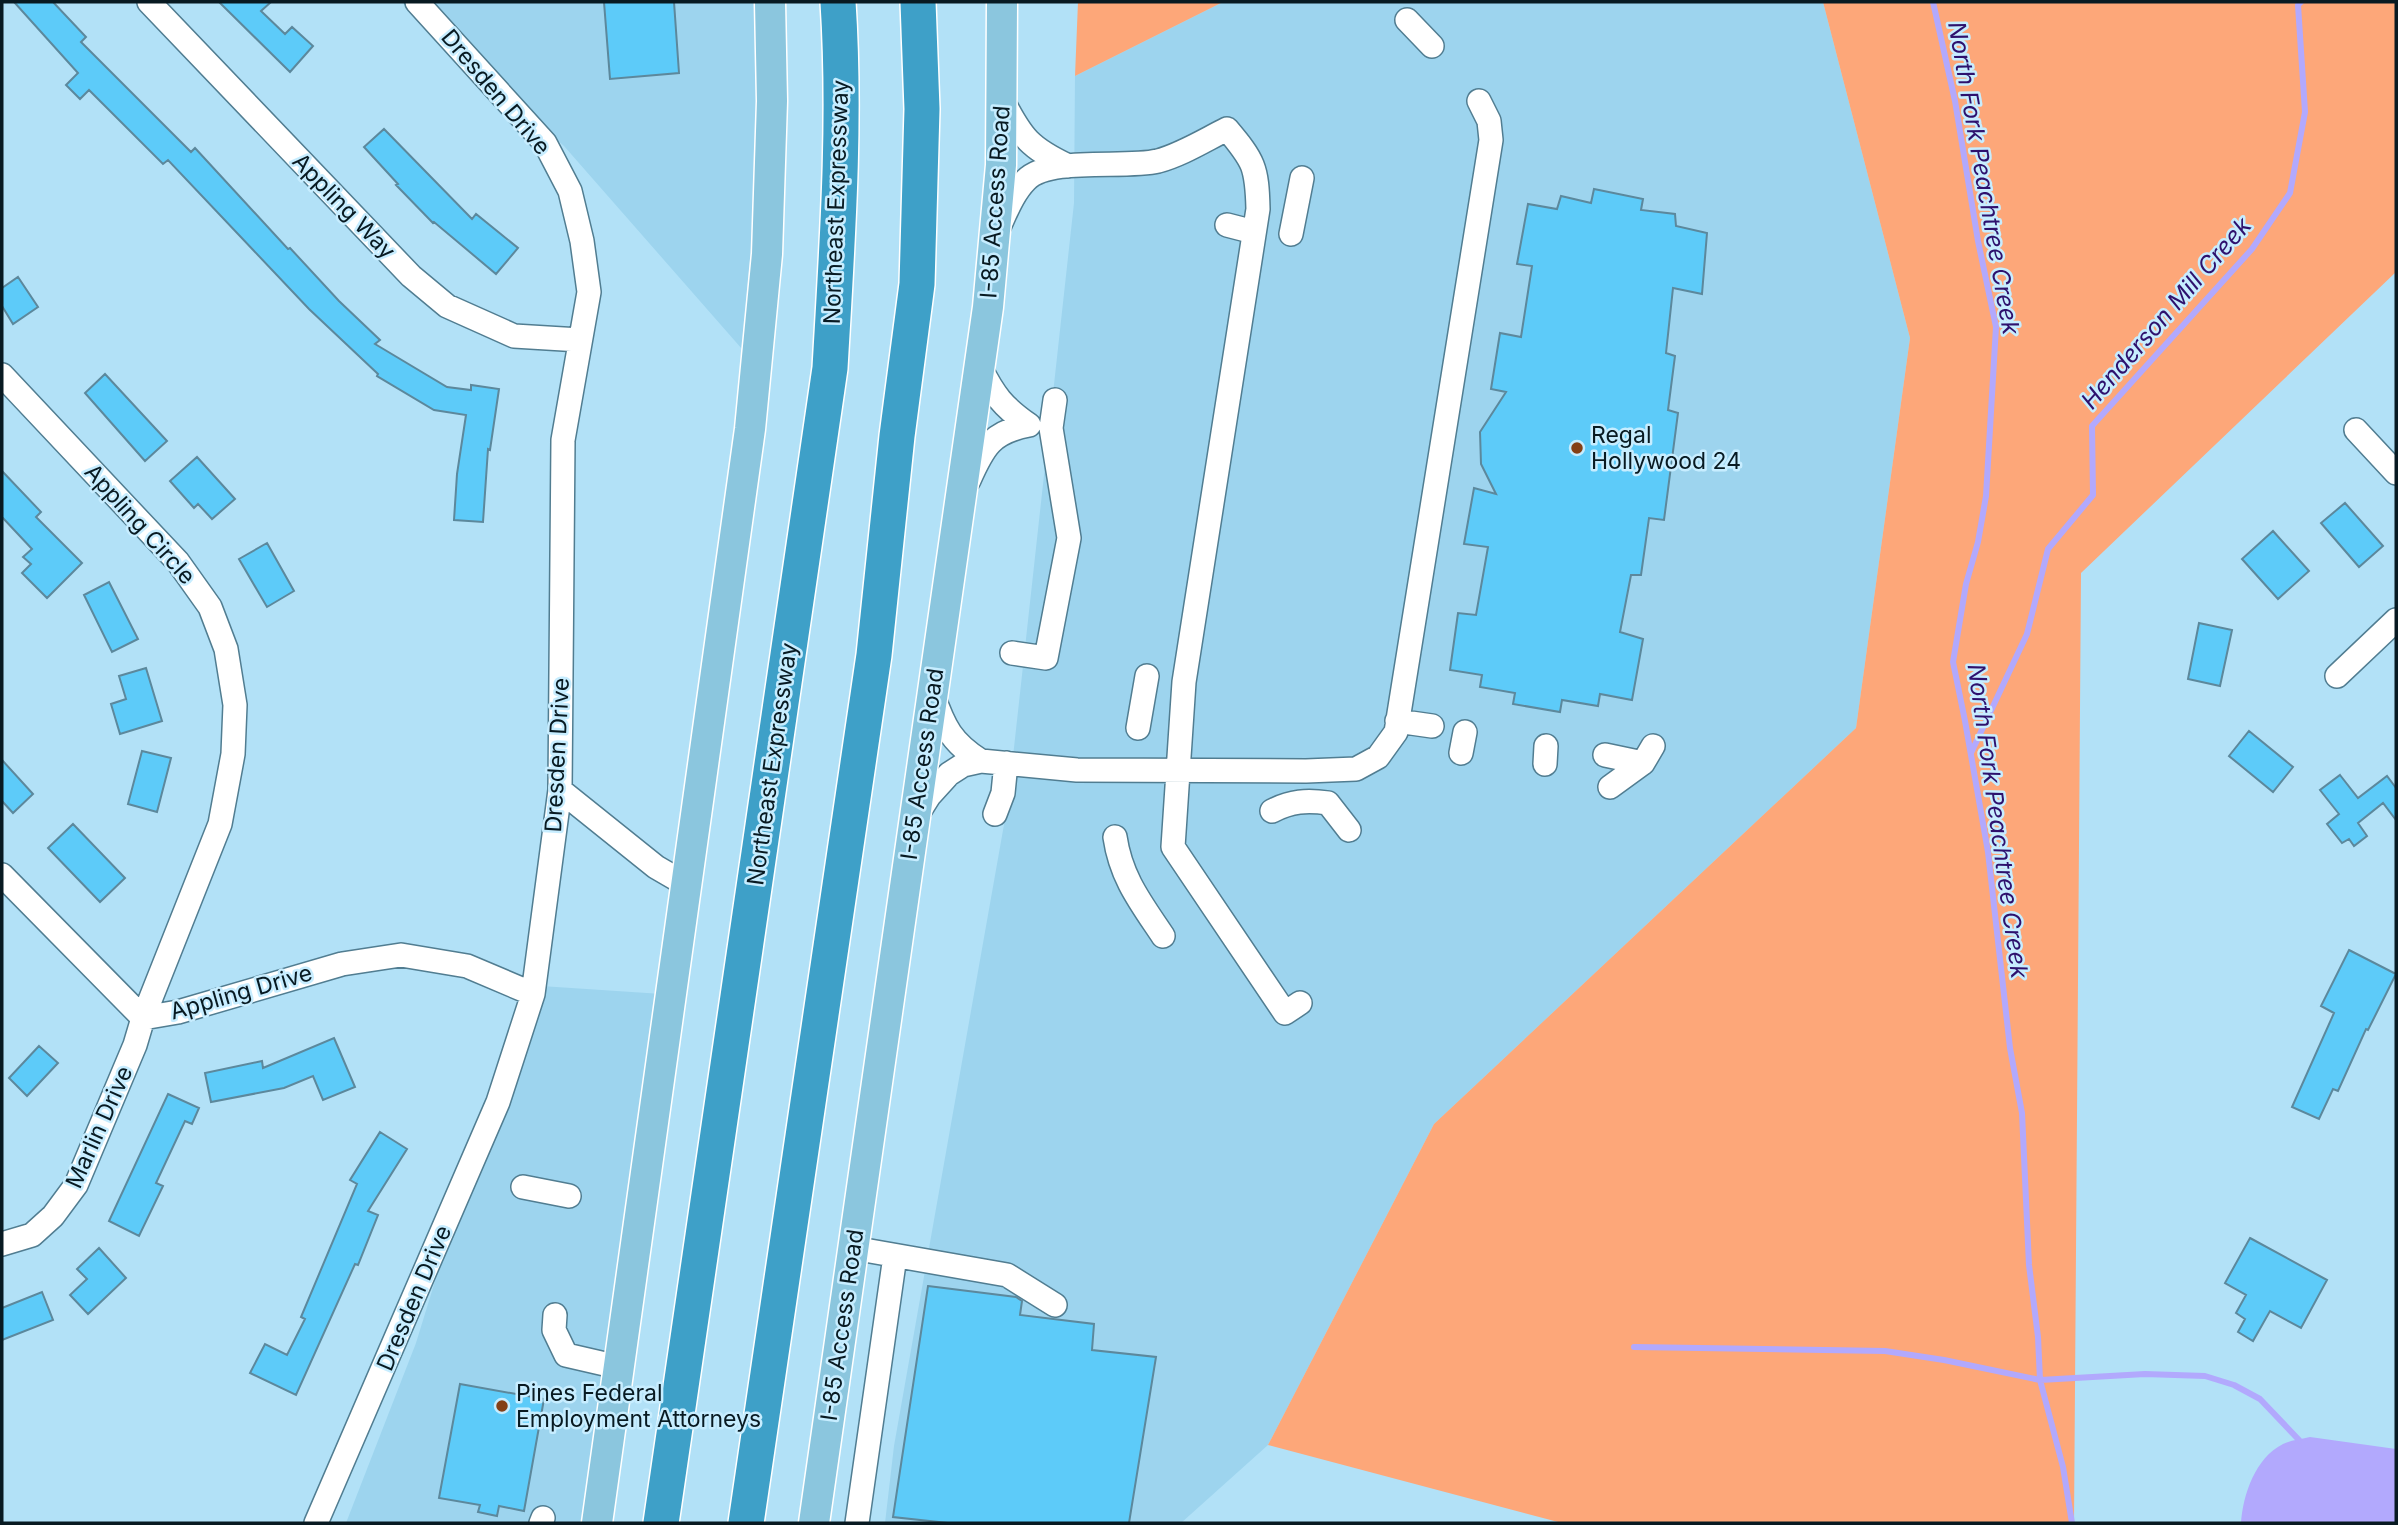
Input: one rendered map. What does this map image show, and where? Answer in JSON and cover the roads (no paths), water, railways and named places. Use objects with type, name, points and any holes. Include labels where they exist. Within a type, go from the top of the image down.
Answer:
[{"type":"highway","name":"Northeast Expressway","points":[[661,1523],[830,368],[839,214],[841,50],[838,2]]},
{"type":"highway","points":[[746,1523],[874,655],[897,436],[917,284],[922,109],[918,2]]},
{"type":"main road","points":[[597,1523],[750,429],[767,254],[772,101],[770,2]]},
{"type":"main road","name":"I-85 Access Road","points":[[814,1523],[980,367],[1001,164],[1002,2]]},
{"type":"street","name":"Appling Way","points":[[149,2],[411,276],[447,306],[514,336],[580,340]]},
{"type":"street","name":"Dresden Drive","points":[[316,1523],[498,1102],[533,994],[560,790],[563,440],[589,292],[582,241],[570,191],[545,143],[417,2]]},
{"type":"street","points":[[1406,20],[1432,47]]},
{"type":"street","points":[[1002,100],[1023,136],[1046,155],[1068,166]]},
{"type":"street","points":[[914,820],[929,796],[949,774],[964,765],[981,761],[1077,770],[1306,771],[1356,769],[1378,757],[1396,732],[1491,140],[1489,121],[1479,101]]},
{"type":"street","points":[[995,236],[1017,192],[1027,179],[1040,171],[1068,166],[1119,165],[1158,160],[1227,129],[1247,152],[1257,176],[1258,209],[1184,682],[1173,847],[1285,1013],[1300,1003]]},
{"type":"street","points":[[1291,234],[1302,178]]},
{"type":"street","points":[[1227,225],[1254,232]]},
{"type":"street","points":[[962,494],[986,447],[996,436],[1008,429],[1030,425],[993,394],[980,367]]},
{"type":"street","name":"Appling Circle","points":[[2,375],[178,562],[210,607],[226,649],[235,705],[233,754],[220,824],[143,1018]]},
{"type":"street","points":[[1012,653],[1046,658],[1069,538],[1051,428],[1055,400]]},
{"type":"street","points":[[2356,430],[2396,473]]},
{"type":"street","points":[[2337,676],[2396,620]]},
{"type":"street","points":[[1138,728],[1147,676]]},
{"type":"street","points":[[933,695],[948,733],[964,750],[981,761]]},
{"type":"street","points":[[1397,721],[1432,726]]},
{"type":"street","points":[[1605,755],[1648,754],[1610,787]]},
{"type":"street","points":[[995,814],[1003,793],[1006,763]]},
{"type":"street","points":[[560,790],[656,867],[687,885]]},
{"type":"street","points":[[1272,811],[1287,803],[1310,800],[1328,803],[1349,830]]},
{"type":"street","points":[[1115,837],[1118,860],[1132,891],[1163,936]]},
{"type":"street","name":"Appling Drive","points":[[2,875],[143,1018],[178,1012],[342,964],[401,955],[467,966],[533,994]]},
{"type":"street","name":"Marlin Drive","points":[[2,1244],[32,1235],[53,1216],[76,1185],[135,1045],[143,1018]]},
{"type":"street","points":[[523,1187],[569,1196]]},
{"type":"street","points":[[853,1248],[1007,1275],[1055,1305]]},
{"type":"street","points":[[857,1523],[895,1256]]},
{"type":"street","points":[[555,1315],[558,1359],[618,1367]]},
{"type":"waterway","name":"North Fork Peachtree Creek","points":[[1933,2],[1955,101],[1978,241],[1996,327],[1986,496],[1978,542],[1966,584],[1953,662],[1988,852],[2010,1048],[2022,1113],[2029,1265],[2038,1337],[2040,1380],[2063,1467],[2072,1523]]},
{"type":"waterway","name":"Henderson Mill Creek","points":[[1971,753],[2027,634],[2048,549],[2093,495],[2092,426],[2252,249],[2290,193],[2305,112],[2298,5],[2301,2]]},
{"type":"waterway","points":[[1634,1347],[1885,1351],[2040,1380],[2145,1374],[2205,1376],[2234,1385],[2260,1399],[2299,1440]]},
{"type":"place","name":"Regal Hollywood 24","points":[[1577,448]]},
{"type":"place","name":"Pines Federal Employment Attorneys","points":[[502,1406]]}]
